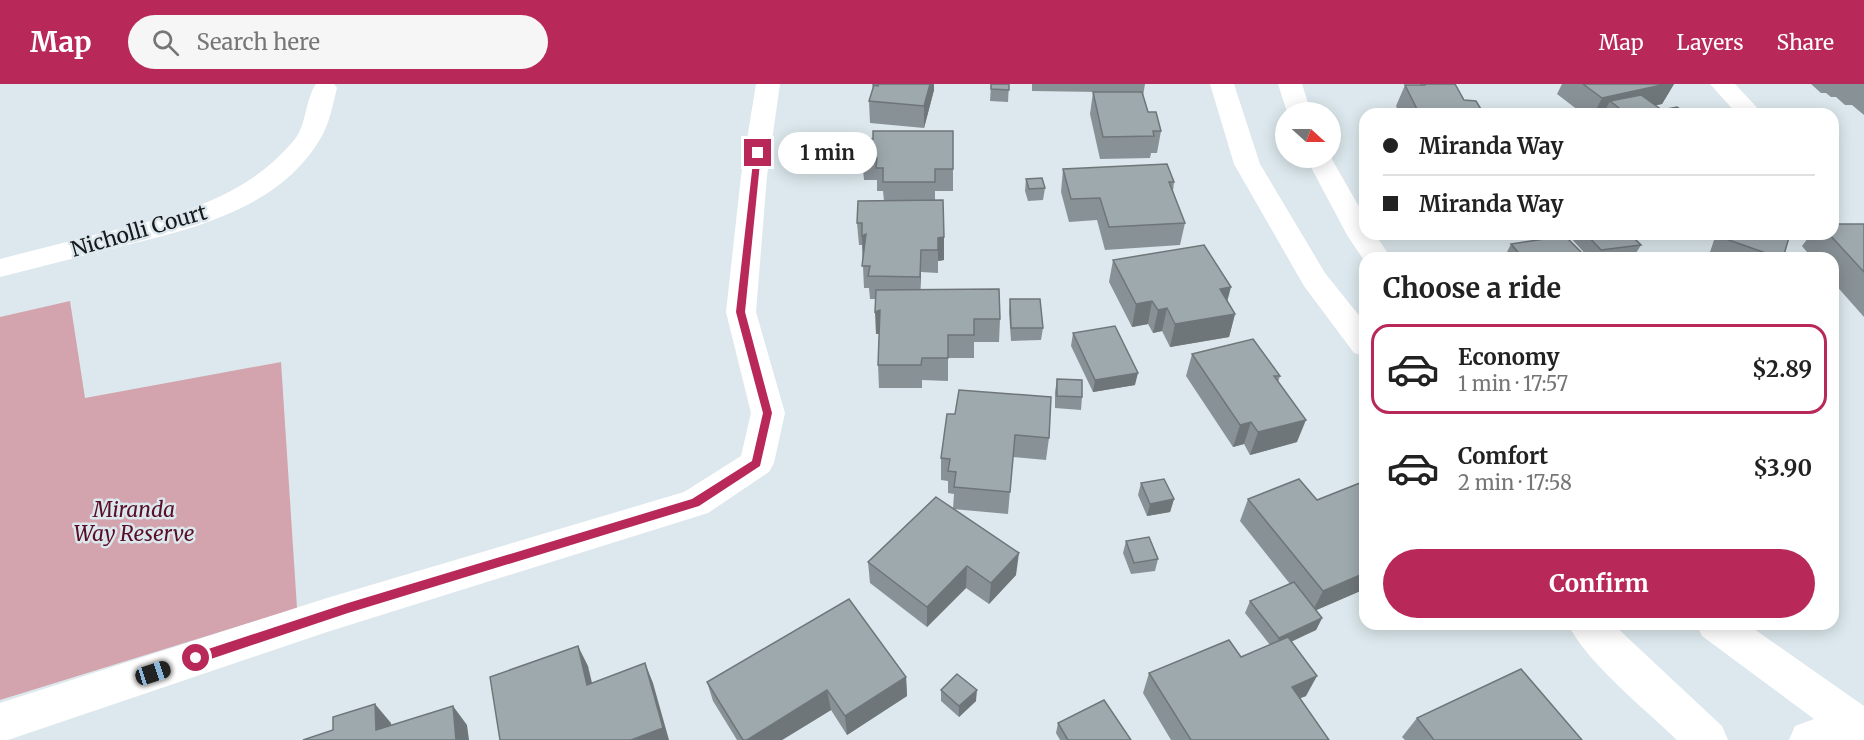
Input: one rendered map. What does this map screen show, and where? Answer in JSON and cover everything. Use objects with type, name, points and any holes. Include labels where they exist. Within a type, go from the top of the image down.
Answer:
[{"type":"street","points":[[0,723],[327,615],[695,503],[757,463],[768,413],[741,312],[754,176],[768,84]]},
{"type":"street","points":[[1222,84],[1247,164],[1314,279],[1359,337]]},
{"type":"street","points":[[1290,84],[1296,102]]},
{"type":"street","points":[[1722,84],[1745,108]]},
{"type":"street","name":"Nicholli Court","points":[[0,268],[172,226],[231,204],[268,182],[293,158],[309,138],[325,88]]},
{"type":"street","points":[[1324,168],[1359,231]]},
{"type":"street","points":[[1594,630],[1632,671],[1707,740]]},
{"type":"street","points":[[1724,630],[1864,730]]},
{"type":"street","points":[[1810,740],[1831,734],[1864,735]]},
{"type":"green space","name":"Miranda Way Reserve","points":[[70,301],[85,398],[281,362],[297,608],[0,700],[0,317]]},
{"type":"building","points":[[878,84],[930,84],[924,106],[869,101],[874,85],[878,86]]},
{"type":"building","points":[[991,84],[1009,84],[1009,90],[991,89]]},
{"type":"building","points":[[1455,84],[1464,100],[1476,101],[1480,108],[1416,108],[1405,85]]},
{"type":"building","points":[[1583,84],[1666,84],[1602,98]]},
{"type":"building","points":[[1093,92],[1142,92],[1148,112],[1156,112],[1161,131],[1153,131],[1154,136],[1103,137]]},
{"type":"building","points":[[1641,95],[1659,108],[1619,108],[1610,101]]},
{"type":"building","points":[[873,131],[953,131],[953,169],[935,169],[935,182],[883,182],[883,168],[876,168],[877,158],[862,158],[864,139],[873,139]]},
{"type":"building","points":[[1167,164],[1174,182],[1169,182],[1185,223],[1109,227],[1100,198],[1071,199],[1063,169]]},
{"type":"building","points":[[1042,178],[1045,188],[1029,189],[1026,179]]},
{"type":"building","points":[[943,200],[944,237],[938,238],[938,250],[921,250],[920,277],[868,276],[870,266],[862,266],[866,234],[862,236],[862,223],[857,223],[858,201]]},
{"type":"building","points":[[1839,224],[1864,224],[1864,272],[1835,240],[1839,240]]},
{"type":"building","points":[[1538,240],[1569,240],[1581,252],[1518,252],[1511,244]]},
{"type":"building","points":[[1592,240],[1636,240],[1641,245],[1601,250]]},
{"type":"building","points":[[1729,240],[1788,240],[1785,252],[1763,252]]},
{"type":"building","points":[[1204,245],[1231,287],[1220,289],[1235,314],[1175,324],[1167,308],[1158,310],[1152,301],[1136,304],[1113,260]]},
{"type":"building","points":[[999,289],[1000,319],[974,319],[974,335],[948,335],[948,358],[922,358],[921,365],[878,365],[880,310],[875,312],[876,290]]},
{"type":"building","points":[[1010,299],[1040,299],[1043,328],[1011,328]]},
{"type":"building","points":[[1115,326],[1138,373],[1095,380],[1073,333]]},
{"type":"building","points":[[1253,339],[1280,376],[1274,376],[1306,420],[1258,432],[1251,422],[1240,425],[1192,354]]},
{"type":"building","points":[[1057,379],[1082,380],[1082,397],[1057,396]]},
{"type":"building","points":[[959,390],[1051,397],[1049,438],[1015,435],[1010,492],[954,487],[956,472],[948,471],[950,459],[941,458],[947,414],[955,414]]},
{"type":"building","points":[[1164,479],[1174,499],[1150,504],[1141,483]]},
{"type":"building","points":[[1299,479],[1317,500],[1359,483],[1359,576],[1323,591],[1248,499]]},
{"type":"building","points":[[936,497],[1019,553],[991,583],[967,566],[927,607],[868,562]]},
{"type":"building","points":[[1149,537],[1158,559],[1134,563],[1126,541]]},
{"type":"building","points":[[1294,582],[1322,618],[1279,638],[1250,601]]},
{"type":"building","points":[[849,599],[906,677],[845,716],[827,690],[747,740],[743,740],[707,682]]},
{"type":"building","points":[[1288,637],[1317,676],[1292,687],[1329,740],[1191,740],[1149,673],[1229,640],[1241,657]]},
{"type":"building","points":[[578,646],[587,685],[645,663],[663,728],[631,740],[500,740],[490,677]]},
{"type":"building","points":[[1521,669],[1582,740],[1434,740],[1417,718]]},
{"type":"building","points":[[957,674],[977,690],[959,706],[941,690]]},
{"type":"building","points":[[1104,700],[1131,740],[1068,740],[1058,723]]},
{"type":"building","points":[[375,704],[376,730],[453,706],[456,740],[303,740],[333,730],[333,717]]},
{"type":"route","points":[[196,658],[348,608],[695,503],[757,463],[768,413],[741,312],[758,153]]}]
